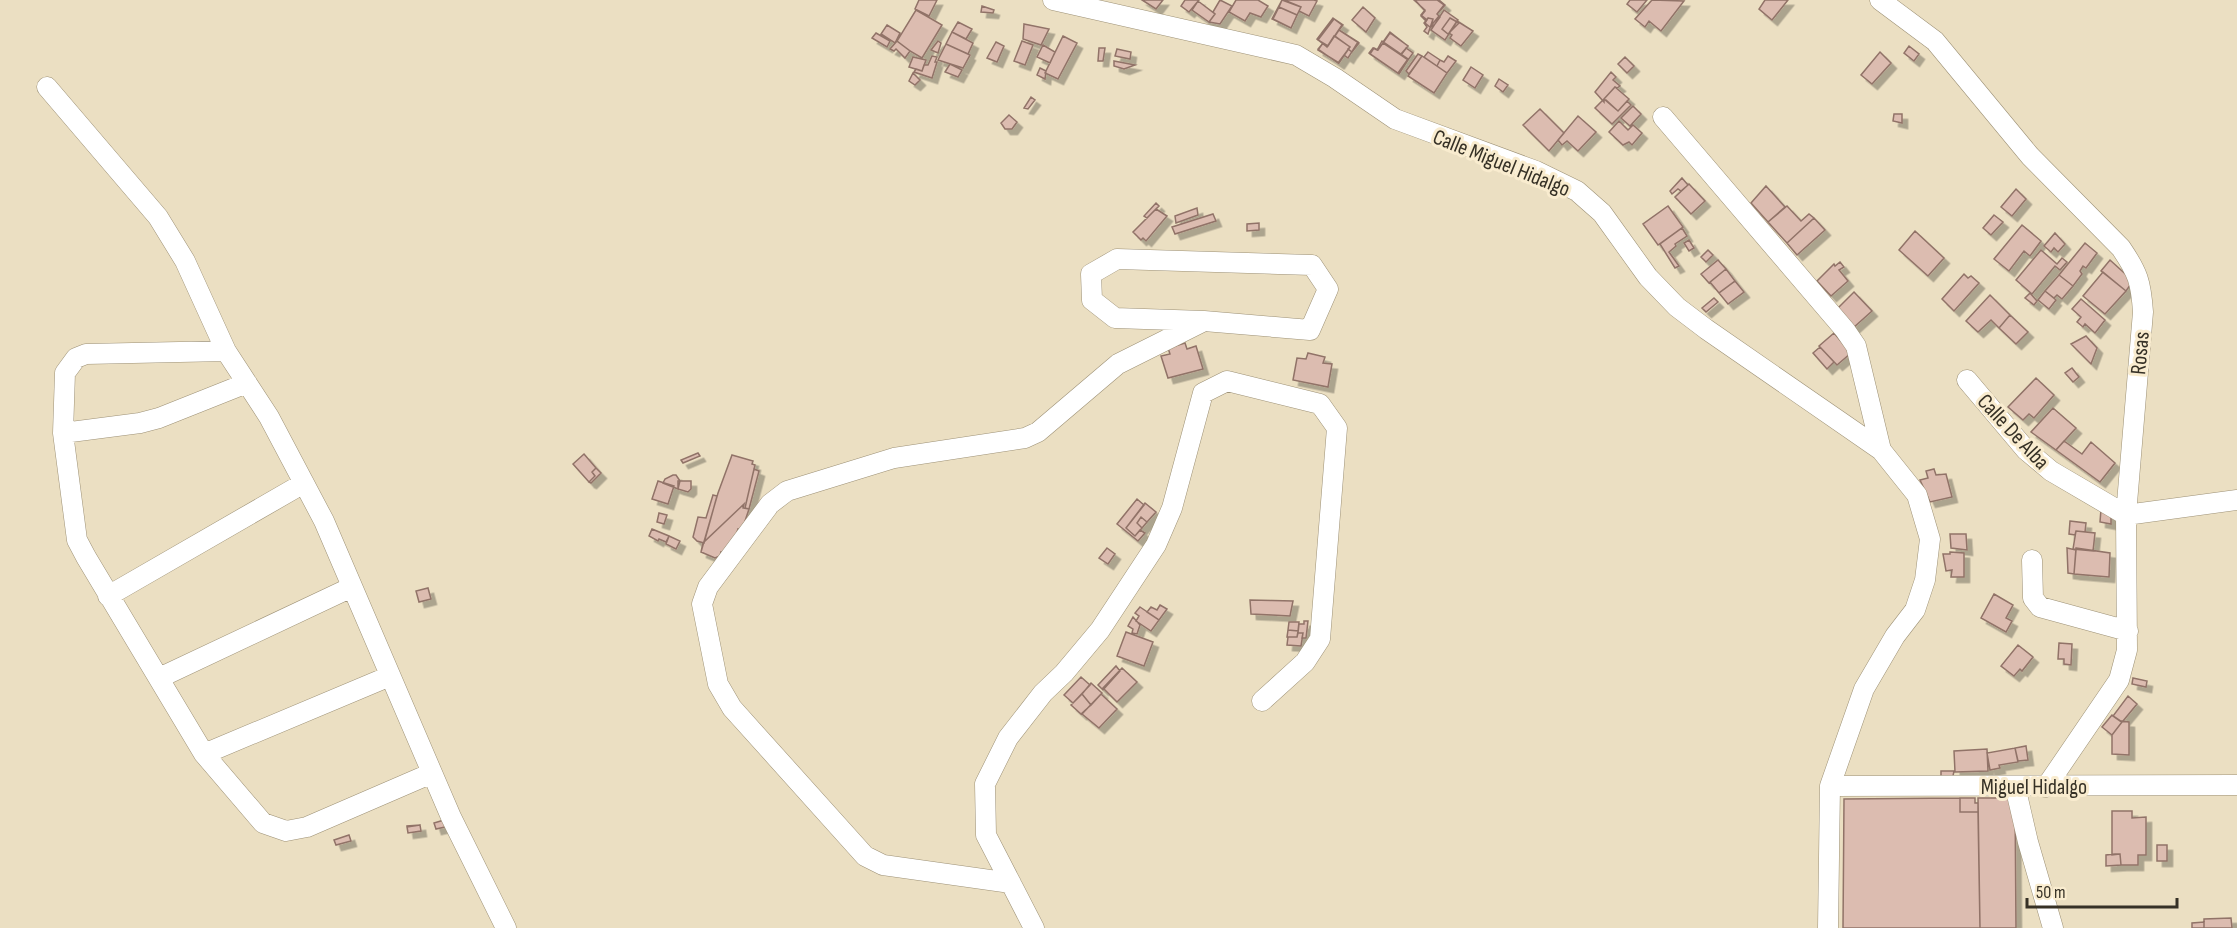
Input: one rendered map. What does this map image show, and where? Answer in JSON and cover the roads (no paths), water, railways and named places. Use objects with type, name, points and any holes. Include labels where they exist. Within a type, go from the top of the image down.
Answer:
[{"type":"street","name":"Calle Miguel Hidalgo","points":[[1053,0],[1296,56],[1335,78],[1395,118],[1536,171],[1577,191],[1602,213],[1648,277],[1677,307],[1881,450],[1917,495],[1930,539],[1925,580],[1916,610],[1895,636],[1864,689],[1830,786],[1828,928]]},
{"type":"street","name":"Rosas","points":[[1880,0],[1935,41],[2030,156],[2121,248],[2133,265],[2141,284],[2143,312],[2126,514],[2127,650],[2119,680],[2046,787]]},
{"type":"street","points":[[47,87],[158,217],[185,261],[226,351],[269,417],[324,521],[451,817],[506,928]]},
{"type":"street","name":"Calle Miguel Hidalgo","points":[[1663,117],[1845,330],[1856,346],[1881,450]]},
{"type":"street","points":[[1011,883],[883,865],[865,856],[732,708],[718,684],[702,604],[708,587],[770,504],[788,490],[894,458],[1025,438],[1038,432],[1118,364],[1204,321],[1310,330],[1328,289],[1312,265],[1117,259],[1091,274],[1092,300],[1115,318],[1204,321]]},
{"type":"street","points":[[226,351],[86,354],[76,358],[65,373],[63,433],[77,540],[108,596],[204,754],[263,823],[286,831],[307,827],[432,773]]},
{"type":"street","name":"Calle De Alba","points":[[1967,380],[2026,450],[2051,471],[2126,514]]},
{"type":"street","points":[[1034,928],[986,835],[985,784],[1008,738],[1043,693],[1064,673],[1100,630],[1156,545],[1172,508],[1203,393],[1227,381],[1320,404],[1337,428],[1320,639],[1305,662],[1262,701]]},
{"type":"street","points":[[63,433],[140,423],[159,418],[247,382]]},
{"type":"street","points":[[108,596],[304,483]]},
{"type":"street","points":[[2126,514],[2237,500]]},
{"type":"street","points":[[2032,560],[2033,598],[2040,607],[2128,631]]},
{"type":"street","points":[[159,678],[352,586]]},
{"type":"street","points":[[204,754],[390,676]]},
{"type":"street","name":"Miguel Hidalgo","points":[[1830,786],[2237,785]]},
{"type":"street","points":[[2015,786],[2028,842],[2053,928]]}]
